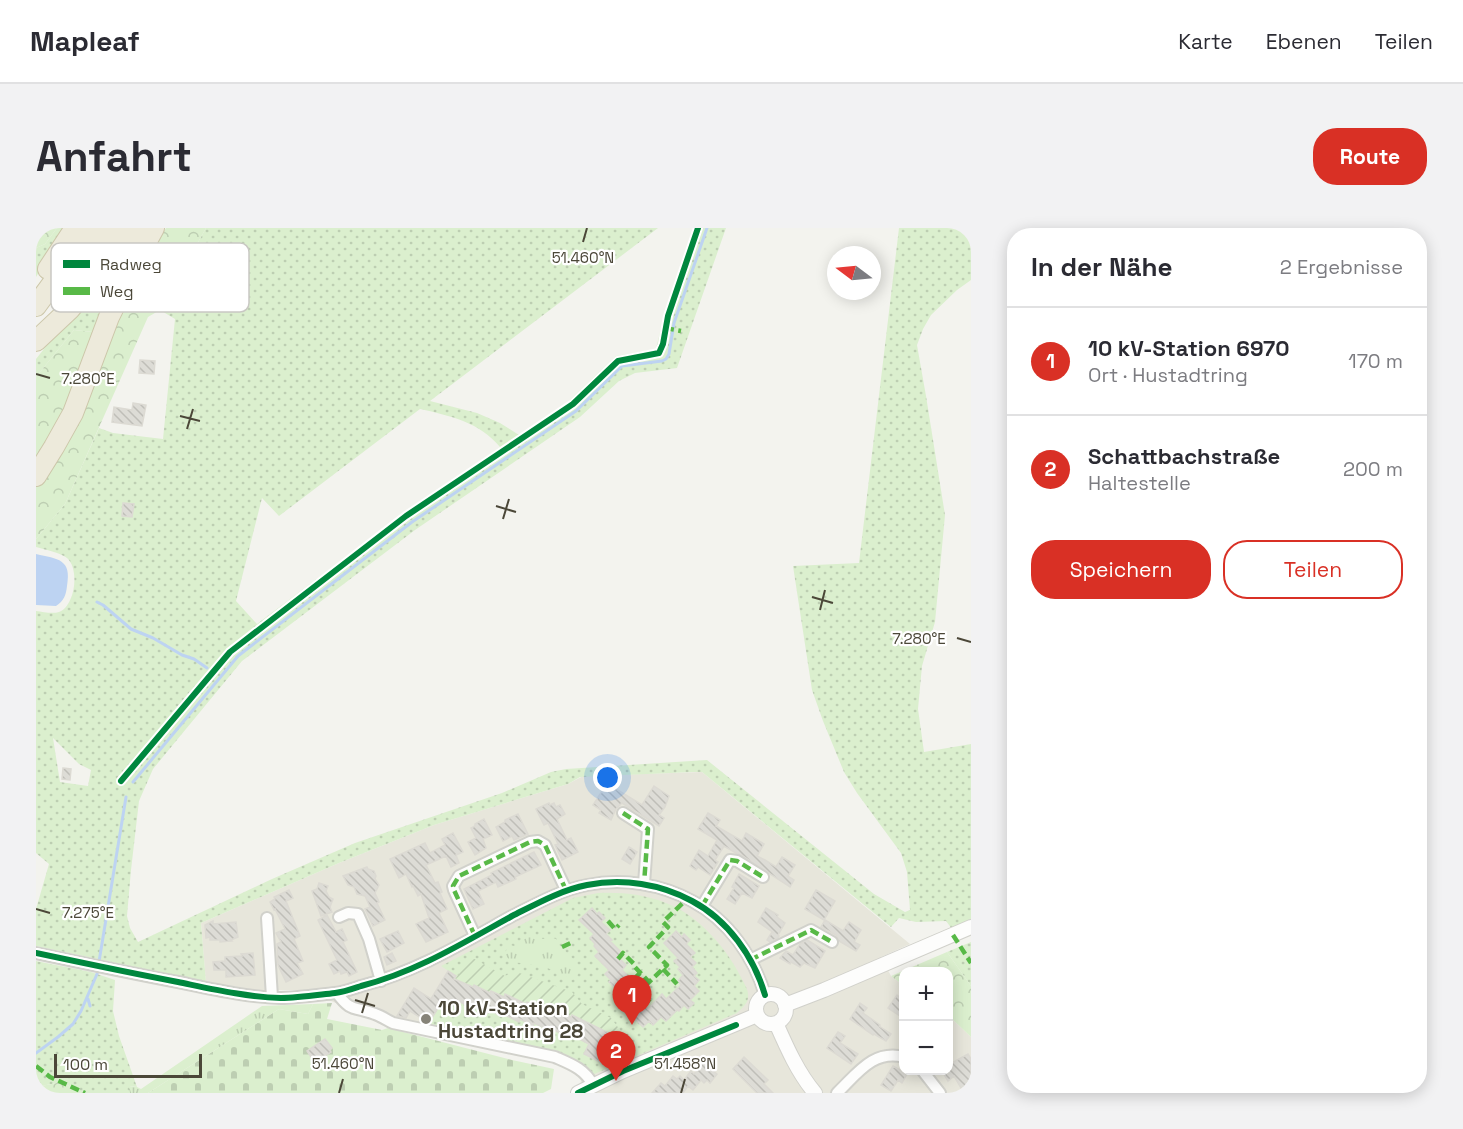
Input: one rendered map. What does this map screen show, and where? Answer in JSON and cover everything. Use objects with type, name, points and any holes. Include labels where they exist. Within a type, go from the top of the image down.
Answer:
[{"type":"highway","points":[[65,243],[75,228]]},
{"type":"highway","points":[[82,243],[93,228]]},
{"type":"highway","points":[[104,243],[115,228]]},
{"type":"highway","points":[[125,243],[137,228]]},
{"type":"highway","points":[[146,243],[154,228]]},
{"type":"highway","points":[[36,288],[51,265]]},
{"type":"highway","points":[[36,306],[51,285]]},
{"type":"highway","points":[[36,335],[53,312]]},
{"type":"highway","points":[[36,341],[67,312]]},
{"type":"highway","points":[[36,476],[73,413],[111,312]]},
{"type":"street","points":[[623,813],[648,829],[644,884]]},
{"type":"street","points":[[475,936],[454,890],[453,886],[459,876],[530,842],[538,841],[545,845],[566,890]]},
{"type":"street","points":[[702,906],[730,860],[737,861],[763,877]]},
{"type":"street","points":[[36,952],[246,995],[284,998],[338,993],[396,976],[432,960],[566,890],[608,882],[644,884],[670,890],[702,906],[715,916],[732,934],[750,960],[765,995]]},
{"type":"street","points":[[339,917],[348,913],[358,914],[369,939],[381,981]]},
{"type":"street","points":[[267,918],[272,997]]},
{"type":"street","points":[[785,1005],[971,927]]},
{"type":"street","points":[[750,960],[811,930],[832,942]]},
{"type":"street","points":[[338,993],[344,1003],[350,1007],[375,1014],[393,1023],[555,1057],[574,1065],[589,1078],[593,1085]]},
{"type":"street","points":[[765,995],[776,995],[785,1005],[784,1016],[776,1023],[763,1022],[757,1015],[756,1005],[765,995]]},
{"type":"street","points":[[578,1093],[644,1062],[757,1015]]},
{"type":"street","points":[[776,1023],[796,1066],[815,1093]]},
{"type":"street","points":[[837,1093],[870,1061],[892,1054],[899,1056]]},
{"type":"street","points":[[925,1075],[940,1093]]},
{"type":"shaded area","points":[[702,772],[910,944],[881,957],[891,976],[899,982],[899,1075],[953,1075],[953,1020],[971,1037],[971,1093],[580,1093],[581,1076],[572,1068],[553,1061],[415,1033],[376,1020],[305,990],[256,990],[206,982],[201,923],[339,863],[434,825],[568,784],[583,776]]},
{"type":"green space","points":[[36,228],[57,228],[45,244],[36,248]]},
{"type":"green space","points":[[57,228],[66,228],[57,243],[51,243],[51,252],[36,277],[36,248],[45,244]]},
{"type":"green space","points":[[166,228],[206,228],[198,243],[156,243]]},
{"type":"green space","points":[[206,228],[658,228],[430,401],[477,413],[500,423],[519,435],[571,399],[616,356],[656,349],[665,312],[694,228],[726,228],[677,368],[635,373],[619,381],[580,417],[415,530],[242,661],[153,769],[139,801],[127,916],[130,928],[138,942],[355,843],[502,793],[551,772],[566,769],[707,760],[874,894],[905,912],[910,910],[907,872],[901,853],[844,772],[812,690],[793,566],[859,563],[899,228],[971,228],[971,280],[931,315],[917,345],[945,515],[935,622],[922,666],[918,709],[924,752],[971,744],[971,921],[952,929],[946,921],[916,922],[899,918],[891,927],[702,772],[693,772],[580,777],[568,784],[434,825],[339,863],[201,923],[206,982],[36,946],[36,909],[49,864],[36,853],[36,611],[54,613],[64,608],[72,595],[74,578],[71,563],[67,558],[36,547],[36,539],[65,504],[99,428],[113,433],[163,439],[175,319],[163,312],[249,312],[249,243],[198,243]],"holes":[[[420,409],[474,426],[492,438],[500,447],[384,528],[257,624],[236,601],[262,498],[279,516]],[[53,738],[79,764],[91,770],[88,786],[60,782]]]},
{"type":"green space","points":[[74,312],[103,312],[93,332],[74,330],[36,377],[36,359]]},
{"type":"green space","points":[[108,312],[157,312],[148,317],[65,504],[36,539],[36,377],[74,330],[93,332]]},
{"type":"green space","points":[[598,893],[624,893],[649,898],[666,903],[690,916],[721,946],[737,969],[748,991],[748,1000],[745,1005],[737,1013],[592,1075],[576,1063],[428,1026],[456,976],[441,966],[573,898]]},
{"type":"green space","points":[[530,932],[543,939],[550,937],[556,939],[573,959],[578,974],[572,980],[544,967],[511,962],[505,952],[510,945],[518,947]]},
{"type":"green space","points":[[971,942],[971,986],[947,952]]},
{"type":"green space","points":[[947,952],[971,986],[971,1037],[953,1020],[953,967],[912,967]]},
{"type":"green space","points":[[471,957],[505,976],[514,971],[572,992],[582,1004],[611,1018],[626,1038],[619,1054],[602,1049],[611,1034],[572,1015],[571,1017],[558,1014],[541,1006],[540,1008],[528,1002],[526,1004],[492,991],[490,993],[474,985],[473,988],[460,982],[453,982]]},
{"type":"green space","points":[[36,961],[91,972],[115,980],[113,1011],[119,1036],[137,1087],[130,1086],[130,1093],[81,1093],[62,1082],[36,1087]]},
{"type":"green space","points":[[646,965],[657,976],[639,994],[627,982]]},
{"type":"green space","points":[[899,973],[899,982],[891,976]]},
{"type":"green space","points":[[332,1003],[327,1019],[382,1030],[388,1028],[554,1069],[551,1089],[543,1093],[148,1093],[279,1009],[308,1014],[313,1004]]},
{"type":"green space","points":[[313,1004],[308,1014],[279,1009],[148,1093],[130,1093],[129,1086],[141,1089],[262,1006]]},
{"type":"green space","points":[[62,1082],[81,1093],[36,1093],[36,1087]]},
{"type":"water","points":[[36,554],[57,559],[65,565],[67,570],[67,589],[61,602],[56,606],[36,605]]},
{"type":"building","points":[[140,360],[155,361],[154,374],[139,373]]},
{"type":"building","points":[[133,403],[146,405],[142,426],[112,422],[114,407],[132,410]]},
{"type":"building","points":[[123,503],[134,504],[132,517],[122,516]]},
{"type":"building","points":[[63,768],[71,769],[70,780],[62,779]]},
{"type":"building","points":[[654,786],[669,796],[659,815],[664,818],[659,826],[622,803],[611,820],[599,813],[601,810],[593,805],[604,788],[610,792],[613,787],[642,805]]},
{"type":"building","points":[[549,803],[550,805],[554,803],[556,807],[560,805],[565,814],[557,819],[567,840],[571,838],[578,852],[562,860],[555,845],[558,844],[548,823],[544,825],[536,809]]},
{"type":"building","points":[[708,813],[720,820],[716,826],[742,841],[746,833],[764,844],[757,856],[776,867],[782,857],[795,865],[788,876],[794,880],[790,887],[724,846],[715,860],[718,862],[710,875],[698,867],[696,870],[690,866],[699,850],[708,856],[717,840],[698,829]]},
{"type":"building","points":[[518,814],[528,834],[514,840],[512,836],[503,841],[496,827]]},
{"type":"building","points":[[484,819],[492,835],[483,839],[486,848],[475,855],[468,842],[476,838],[471,828]]},
{"type":"building","points":[[453,833],[463,852],[456,855],[459,863],[451,867],[446,856],[426,865],[442,892],[440,893],[447,909],[439,913],[448,932],[426,942],[416,924],[429,918],[421,894],[418,896],[406,874],[399,878],[390,859],[425,843],[430,853],[445,845],[442,839]]},
{"type":"building","points":[[629,847],[637,852],[630,864],[622,859]]},
{"type":"building","points":[[534,852],[541,865],[498,887],[496,882],[478,891],[484,904],[473,909],[464,889]]},
{"type":"building","points":[[367,867],[374,871],[376,876],[375,879],[379,885],[375,893],[379,902],[377,903],[385,920],[373,926],[365,909],[370,907],[365,896],[357,894],[354,887],[348,885],[343,876]]},
{"type":"building","points":[[739,874],[759,886],[752,898],[742,893],[735,904],[727,899]]},
{"type":"building","points":[[319,883],[328,886],[326,891],[333,899],[330,907],[332,912],[321,916],[312,891],[317,889]]},
{"type":"building","points":[[289,890],[293,898],[286,901],[300,936],[294,939],[303,961],[297,963],[303,974],[286,982],[278,965],[277,944],[281,942],[276,933],[285,929],[270,902],[275,899],[274,897]]},
{"type":"building","points":[[816,890],[835,901],[824,920],[805,909]]},
{"type":"building","points":[[592,908],[605,918],[601,922],[610,930],[606,934],[622,953],[618,957],[626,965],[622,970],[627,975],[615,988],[605,974],[609,970],[595,956],[599,952],[590,938],[594,934],[579,920]]},
{"type":"building","points":[[766,908],[778,915],[777,917],[785,923],[778,938],[770,942],[767,940],[772,932],[774,933],[758,922]]},
{"type":"building","points":[[327,915],[336,932],[342,929],[347,940],[343,942],[357,972],[349,976],[347,972],[341,974],[340,971],[334,974],[329,964],[337,960],[318,920]]},
{"type":"building","points":[[825,920],[843,931],[849,922],[861,930],[854,942],[860,945],[856,951],[839,941],[836,935],[821,927]]},
{"type":"building","points":[[213,921],[213,924],[236,922],[238,937],[232,941],[220,942],[220,940],[210,940],[210,937],[206,938],[205,925]]},
{"type":"building","points":[[398,931],[404,943],[387,952],[380,939]]},
{"type":"building","points":[[676,931],[682,937],[684,934],[690,940],[686,944],[695,953],[690,957],[696,963],[692,967],[697,973],[694,976],[699,980],[694,986],[699,991],[690,1000],[694,1003],[688,1009],[684,1005],[666,1021],[661,1017],[653,1025],[649,1021],[643,1027],[631,1015],[645,1005],[648,1009],[662,994],[666,999],[681,985],[678,981],[683,975],[678,969],[680,967],[674,961],[678,958],[664,943]]},
{"type":"building","points":[[807,940],[825,951],[815,968],[804,963],[800,967],[780,958],[786,951],[793,955],[800,944]]},
{"type":"building","points":[[253,953],[255,975],[226,977],[226,970],[214,970],[213,962],[225,961],[225,957]]},
{"type":"building","points":[[392,953],[396,961],[387,965],[384,957]]},
{"type":"building","points":[[448,971],[456,976],[454,979],[473,987],[474,985],[504,997],[505,994],[526,1004],[527,1002],[558,1013],[559,1011],[571,1017],[572,1015],[611,1034],[604,1050],[607,1052],[602,1063],[584,1054],[589,1044],[566,1032],[564,1035],[534,1023],[533,1026],[520,1019],[519,1022],[503,1014],[502,1016],[489,1010],[488,1013],[458,1001],[456,1004],[444,998],[429,1023],[410,1011],[406,1018],[397,1016],[414,988],[431,999]]},
{"type":"building","points":[[897,995],[899,997],[899,1015],[888,1008]]},
{"type":"building","points":[[860,1003],[867,1008],[863,1013],[891,1034],[886,1041],[850,1019]]},
{"type":"building","points":[[838,1032],[845,1036],[840,1043],[858,1054],[851,1064],[827,1048]]},
{"type":"building","points":[[325,1039],[332,1048],[331,1052],[315,1063],[307,1051]]},
{"type":"building","points":[[968,1054],[971,1059],[971,1093],[964,1093],[954,1076],[948,1081],[944,1075],[953,1075],[953,1062]]},
{"type":"building","points":[[744,1057],[768,1080],[764,1084],[773,1093],[757,1093],[733,1069]]},
{"type":"building","points":[[703,1062],[717,1074],[710,1083],[707,1080],[704,1083],[701,1080],[693,1090],[688,1086],[683,1093],[652,1093],[661,1083],[665,1086],[673,1076],[677,1079],[680,1076],[684,1080],[691,1071],[694,1074]]},
{"type":"building","points":[[893,1066],[899,1069],[899,1075],[906,1075],[902,1083],[898,1080],[891,1091],[881,1085]]},
{"type":"waterway","points":[[133,782],[238,656],[412,522],[576,411],[622,366],[666,359],[669,354],[674,323],[707,228]]},
{"type":"waterway","points":[[97,602],[131,629],[194,659],[207,668]]},
{"type":"waterway","points":[[36,1053],[73,1024],[97,974],[126,797]]},
{"type":"waterway","points":[[88,999],[90,1006]]},
{"type":"marked path","points":[[665,328],[681,331]]},
{"type":"marked path","points":[[623,813],[648,829],[644,884]]},
{"type":"marked path","points":[[475,936],[454,890],[453,886],[459,876],[530,842],[538,841],[545,845],[566,890]]},
{"type":"marked path","points":[[702,906],[730,860],[737,861],[763,877]]},
{"type":"marked path","points":[[615,997],[625,1005],[667,965],[649,947],[668,927],[663,922],[688,898]]},
{"type":"marked path","points":[[608,921],[615,929],[619,925]]},
{"type":"marked path","points":[[750,960],[811,930],[832,942]]},
{"type":"marked path","points":[[953,935],[971,963]]},
{"type":"marked path","points":[[562,947],[573,942]]},
{"type":"marked path","points":[[618,959],[623,953],[649,982]]},
{"type":"marked path","points":[[663,969],[677,984]]},
{"type":"marked path","points":[[640,973],[630,983],[650,1002]]},
{"type":"marked path","points":[[36,1066],[50,1077],[85,1093]]},
{"type":"cycle path","points":[[121,781],[230,652],[406,516],[573,404],[618,361],[659,353],[668,316],[698,228]]},
{"type":"cycle path","points":[[36,953],[242,994],[294,998],[338,993],[420,965],[512,916],[568,890],[614,882],[641,884],[668,890],[705,909],[717,918],[738,941],[754,967],[765,995]]},
{"type":"cycle path","points":[[578,1093],[623,1071],[736,1025]]},
{"type":"place","name":"10 kV-Station Hustadtring 28","points":[[426,1019]]},
{"type":"place","name":"10 kV-Station 6970","points":[[632,1025]]},
{"type":"place","name":"Schattbachstraße","points":[[616,1081]]}]
